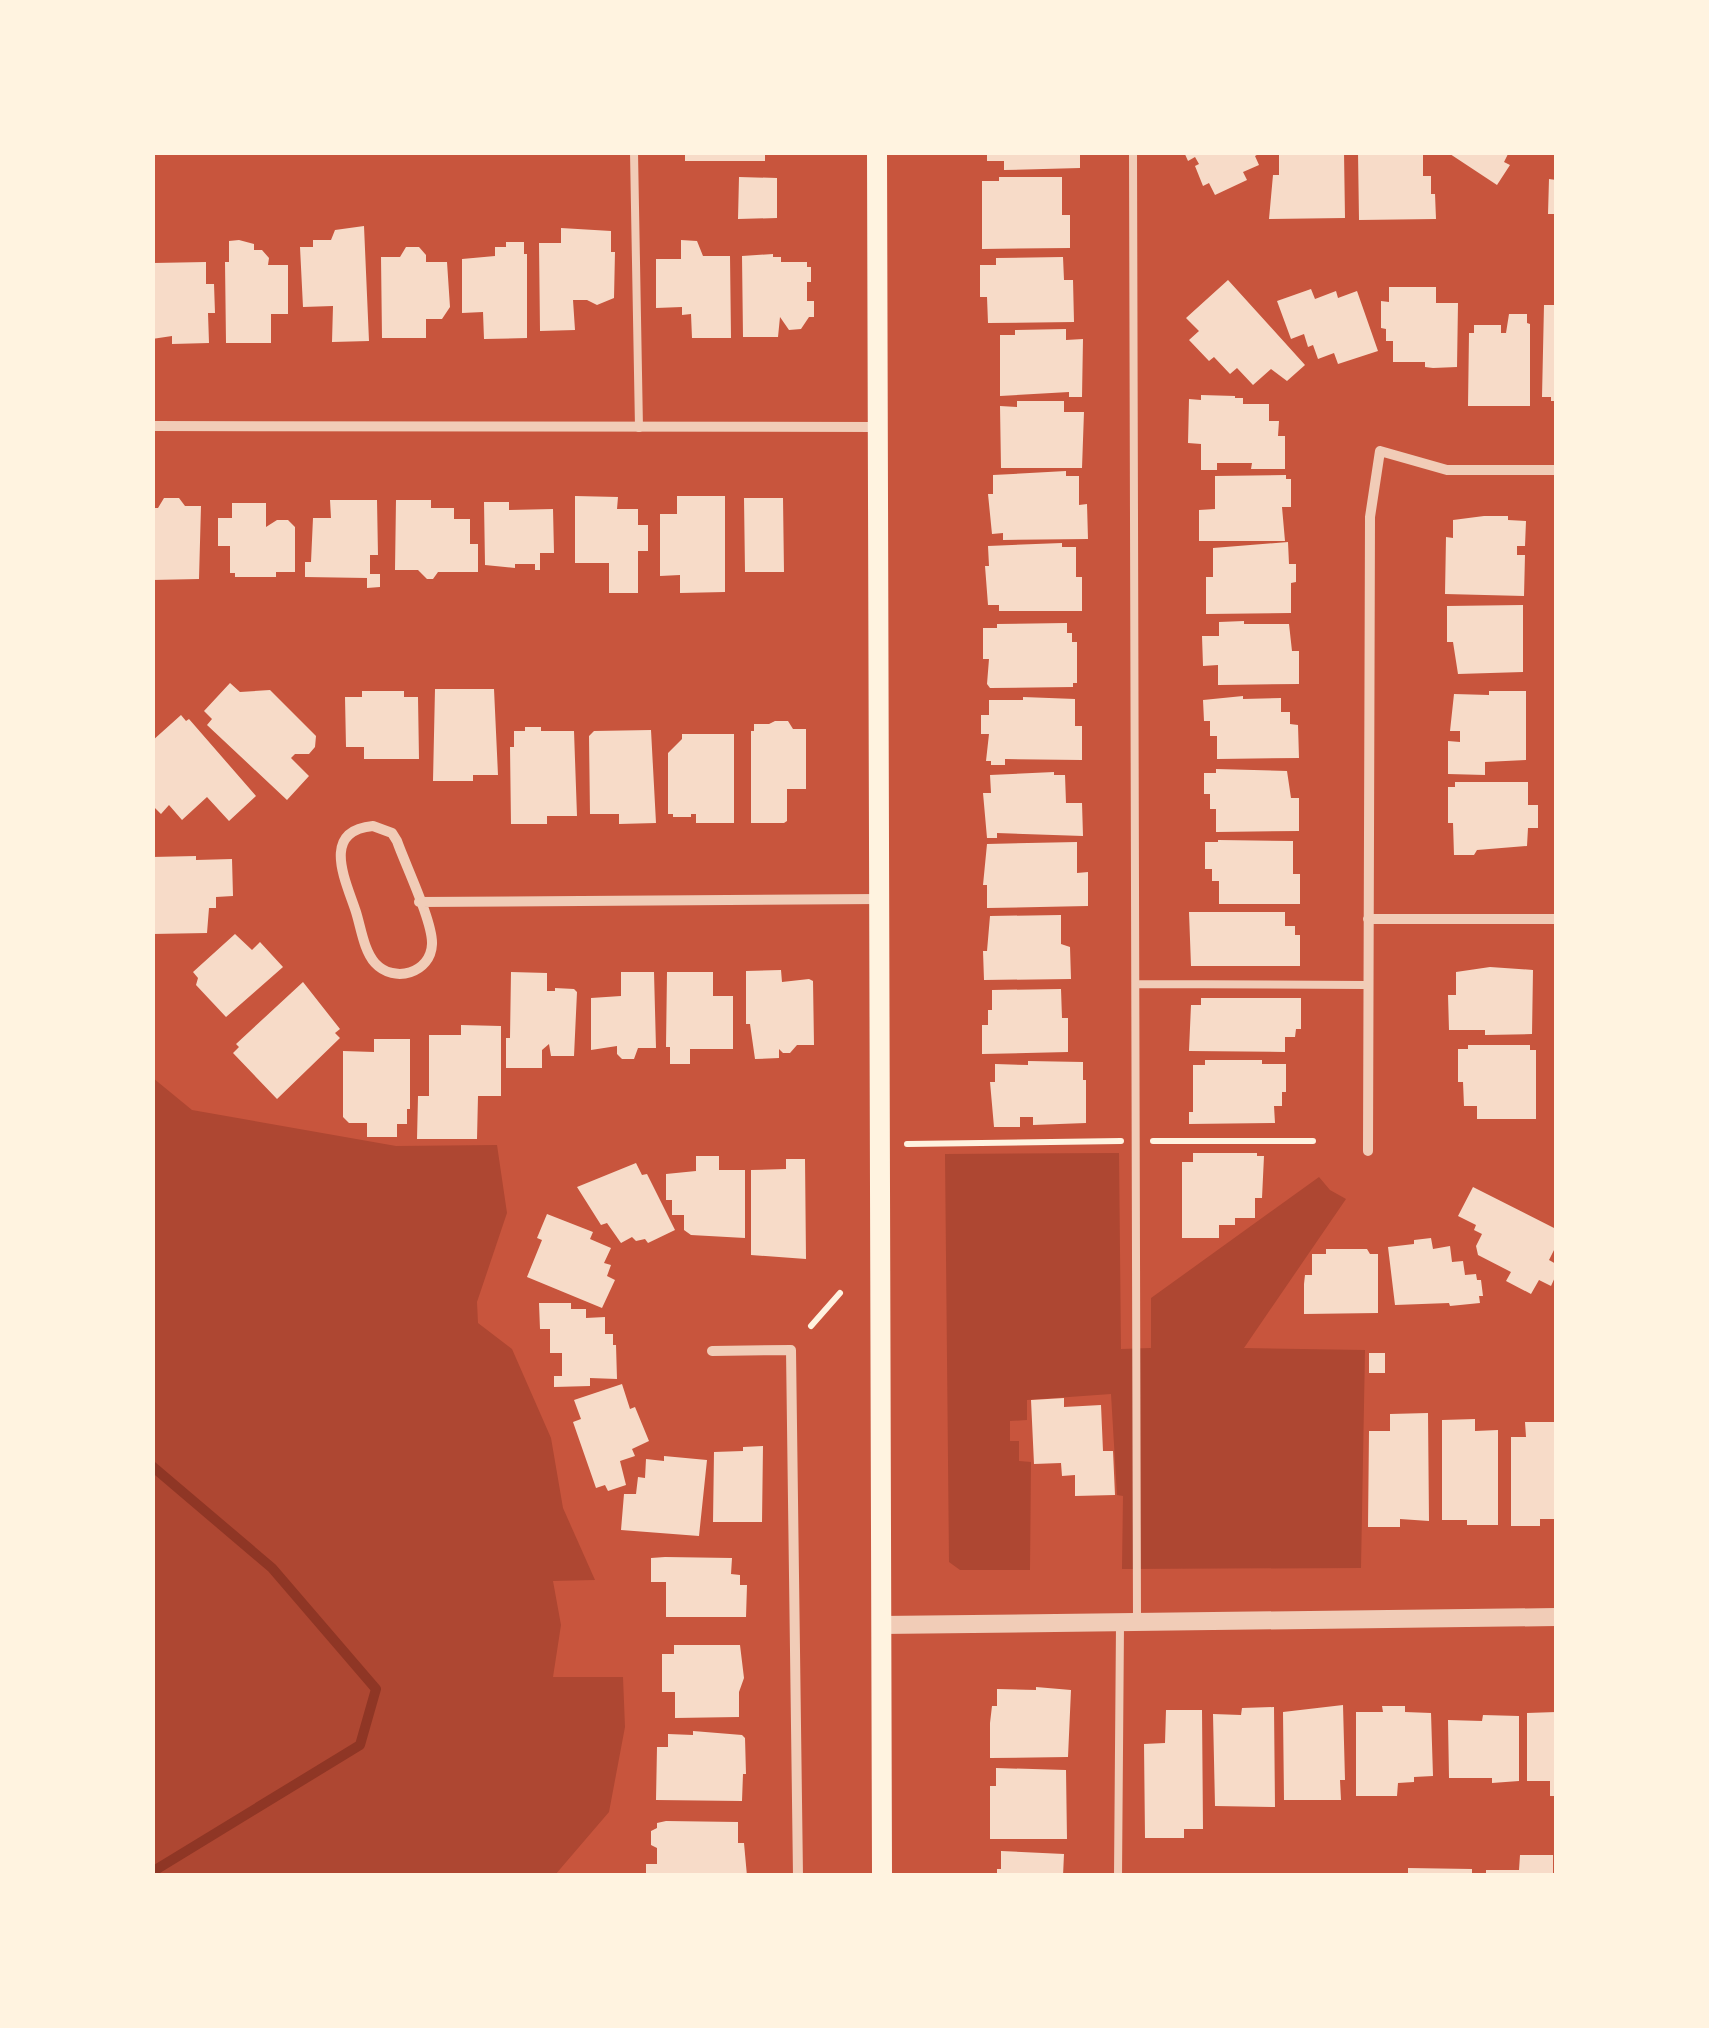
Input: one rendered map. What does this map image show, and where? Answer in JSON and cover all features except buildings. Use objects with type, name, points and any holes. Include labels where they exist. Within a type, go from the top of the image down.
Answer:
[{"type":"main road","points":[[877,152],[882,1876]]},
{"type":"street","points":[[152,426],[880,427]]},
{"type":"street","points":[[1368,1151],[1370,517],[1380,450],[1446,470],[1556,470]]},
{"type":"street","points":[[373,826],[392,833],[420,902],[431,934],[430,954],[425,963],[408,974],[386,972],[370,956],[339,862],[344,840],[362,827],[373,826]]},
{"type":"street","points":[[420,902],[879,899]]},
{"type":"street","points":[[1368,919],[1556,920]]},
{"type":"street","points":[[712,1351],[792,1350],[798,1876]]},
{"type":"street","points":[[881,1625],[1556,1617]]},
{"type":"lane","points":[[634,152],[639,428]]},
{"type":"lane","points":[[1118,1876],[1128,1622],[1136,1142],[1133,152]]},
{"type":"lane","points":[[1137,984],[1368,985]]},
{"type":"path","points":[[907,1144],[1313,1142]]},
{"type":"path","points":[[811,1326],[840,1292]]},
{"type":"shaded area","points":[[153,1078],[192,1110],[396,1146],[497,1145],[507,1213],[477,1302],[478,1323],[512,1349],[551,1438],[563,1508],[595,1580],[553,1581],[561,1625],[553,1677],[623,1677],[625,1727],[609,1812],[555,1875],[153,1875]]},
{"type":"shaded area","points":[[1119,1153],[1121,1349],[1151,1348],[1151,1298],[1319,1177],[1330,1190],[1346,1199],[1244,1348],[1365,1350],[1361,1568],[1122,1569],[1123,1496],[1117,1495],[1111,1394],[1027,1400],[1027,1420],[1010,1421],[1010,1441],[1019,1441],[1019,1461],[1031,1462],[1030,1570],[960,1570],[949,1562],[945,1154]]},
{"type":"waterway","points":[[152,1466],[272,1568],[376,1689],[360,1745],[152,1872]]}]
